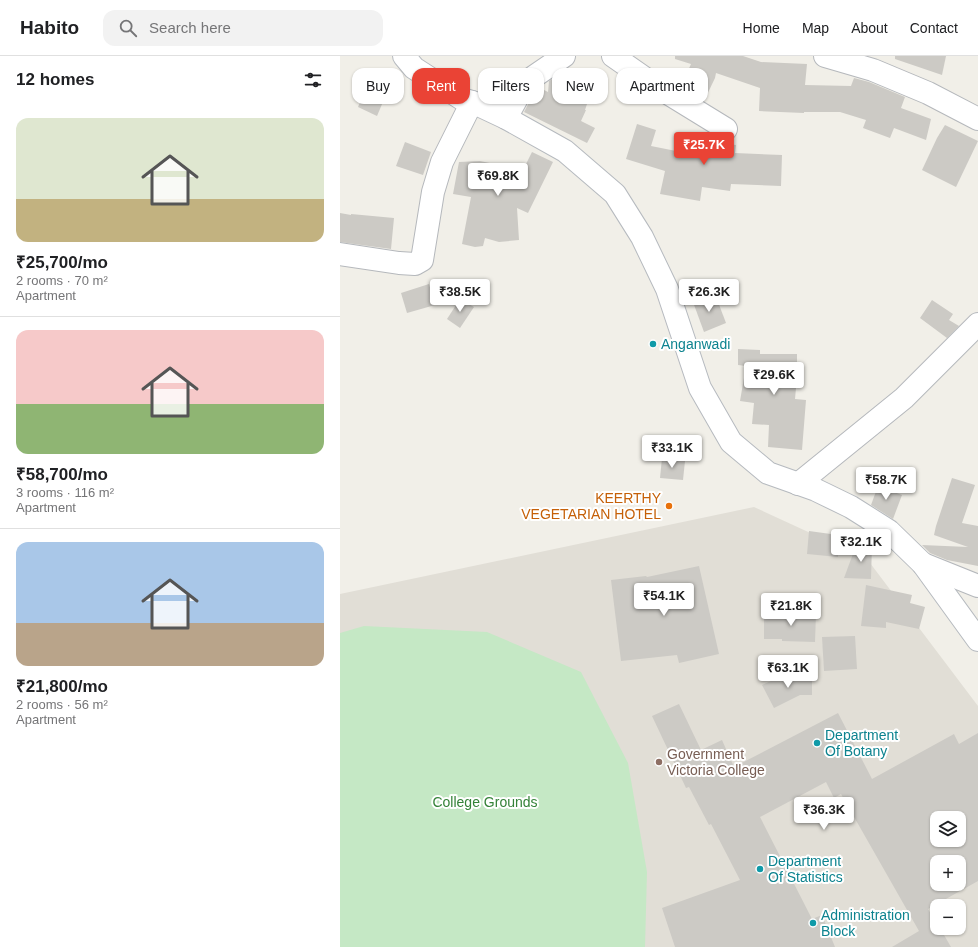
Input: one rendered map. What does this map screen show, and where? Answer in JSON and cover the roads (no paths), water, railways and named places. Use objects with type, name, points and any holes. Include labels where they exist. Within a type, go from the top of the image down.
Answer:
[{"type":"street","points":[[404,56],[414,68],[462,99],[472,102],[506,118],[565,151],[615,194],[642,237],[667,289],[700,388],[731,442],[768,473],[816,490],[851,507],[889,531],[924,564],[978,640]]},
{"type":"street","points":[[506,118],[526,82],[564,56]]},
{"type":"street","points":[[613,56],[656,86],[726,129]]},
{"type":"street","points":[[825,56],[873,70],[928,93],[978,119]]},
{"type":"street","points":[[340,254],[399,263],[415,264],[422,260],[434,192],[442,162],[472,102]]},
{"type":"street","points":[[798,484],[904,398],[978,324]]},
{"type":"street","points":[[924,564],[978,586]]},
{"type":"place","name":"Anganwadi","points":[[653,344]]},
{"type":"place","name":"KEERTHY VEGETARIAN HOTEL","points":[[669,506]]},
{"type":"place","name":"Department Of Botany","points":[[817,743]]},
{"type":"place","name":"Government Victoria College","points":[[659,762]]},
{"type":"place","name":"Department Of Statistics","points":[[760,869]]},
{"type":"place","name":"Administration Block","points":[[813,923]]},
{"type":"park label","name":"College Grounds","points":[[485,802]]}]
